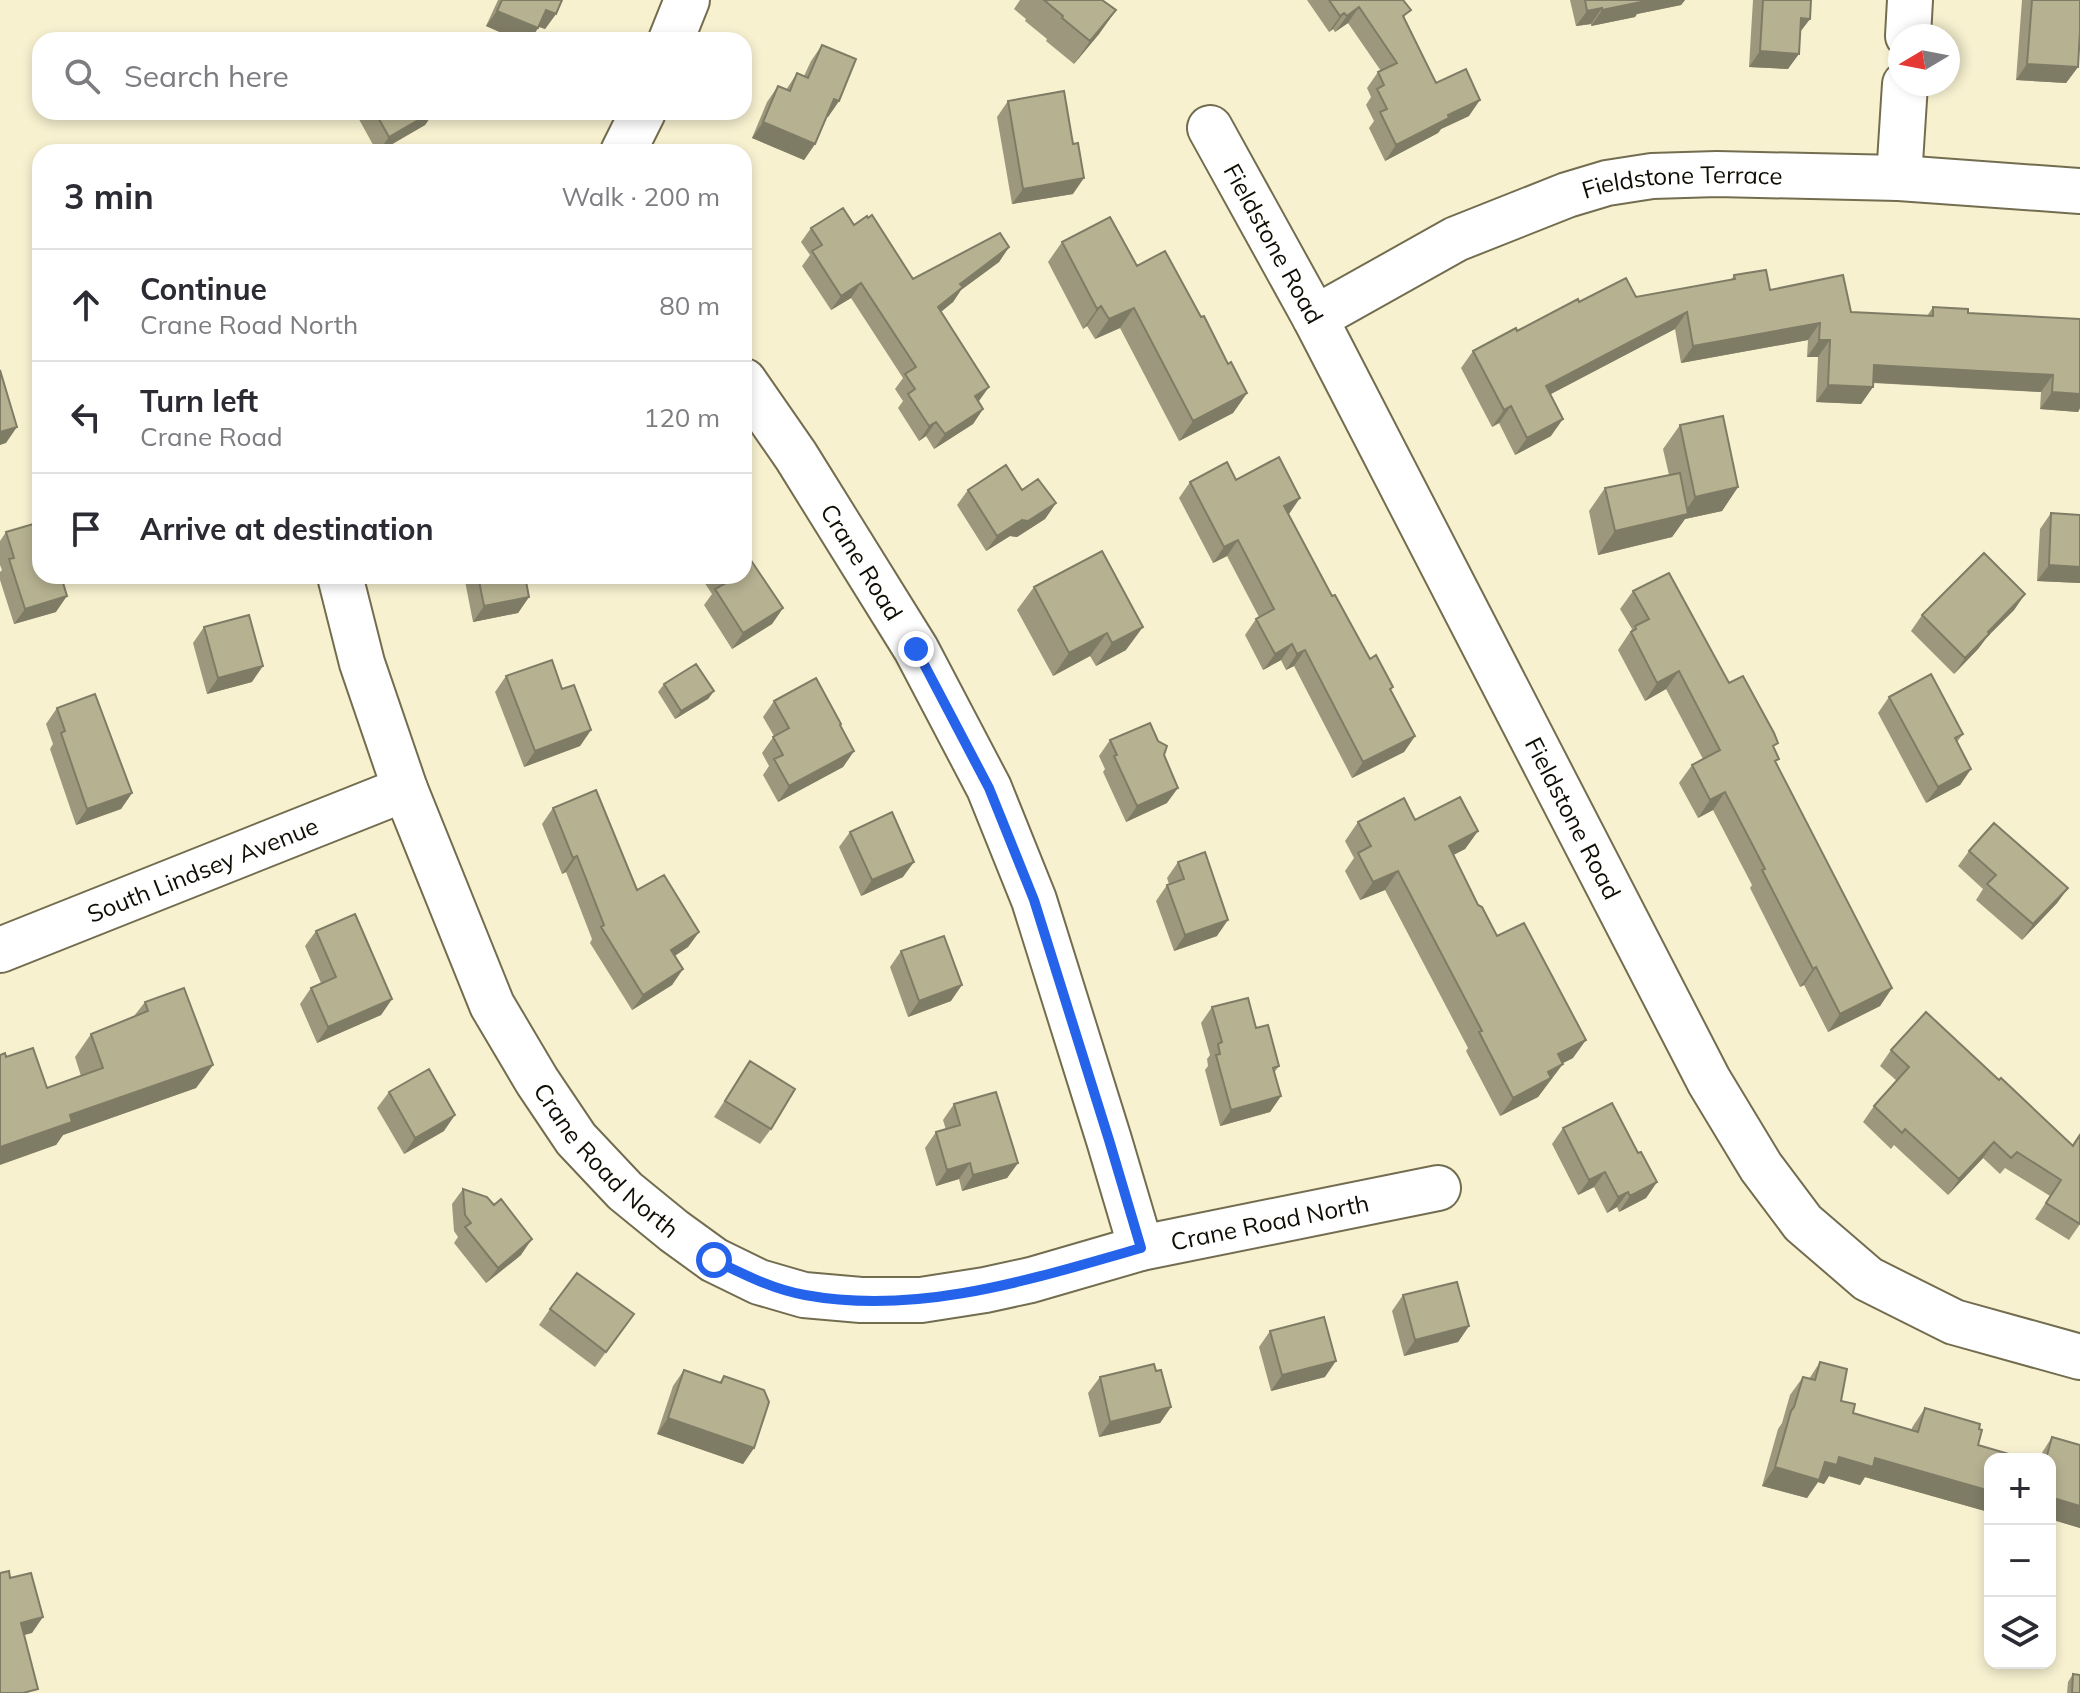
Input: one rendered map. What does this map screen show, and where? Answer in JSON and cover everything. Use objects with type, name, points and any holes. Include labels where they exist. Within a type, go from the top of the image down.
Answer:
[{"type":"street","points":[[674,32],[687,0]]},
{"type":"street","points":[[1909,24],[1910,0]]},
{"type":"street","points":[[1899,178],[1904,96]]},
{"type":"street","points":[[627,144],[639,120]]},
{"type":"street","name":"Fieldstone Road","points":[[1210,128],[1315,318],[1709,1081],[1761,1167],[1803,1223],[1868,1279],[1954,1322],[2080,1357]]},
{"type":"street","name":"Fieldstone Terrace","points":[[1315,318],[1456,239],[1567,195],[1607,183],[1652,176],[1717,174],[1899,178],[2080,191]]},
{"type":"street","name":"Crane Road","points":[[752,393],[796,456],[916,649],[989,788],[1034,900],[1141,1248]]},
{"type":"street","name":"Crane Road North","points":[[342,584],[362,663],[405,789],[492,1005],[576,1139],[625,1191],[714,1260],[759,1282],[804,1295],[861,1300],[921,1300],[1031,1280],[1141,1248],[1438,1188]]},
{"type":"street","name":"South Lindsey Avenue","points":[[1,946],[405,789]]},
{"type":"building","points":[[502,0],[562,0],[556,14],[546,10],[538,28],[497,11]]},
{"type":"building","points":[[1044,0],[1102,0],[1116,10],[1090,41]]},
{"type":"building","points":[[1329,0],[1403,0],[1411,10],[1403,16],[1436,83],[1466,69],[1480,100],[1396,145],[1380,112],[1387,109],[1377,89],[1384,85],[1378,72],[1397,63],[1359,7],[1347,16],[1344,13],[1340,16]]},
{"type":"building","points":[[1585,0],[1646,0],[1646,1],[1587,11]]},
{"type":"building","points":[[1763,0],[1811,0],[1810,19],[1801,18],[1799,54],[1760,51]]},
{"type":"building","points":[[2032,0],[2080,0],[2078,67],[2027,64]]},
{"type":"building","points":[[822,45],[856,59],[839,101],[834,99],[815,144],[763,122],[778,86],[790,91],[797,73],[808,78]]},
{"type":"building","points":[[1064,91],[1073,144],[1078,143],[1084,178],[1023,189],[1008,101]]},
{"type":"building","points":[[379,120],[418,120],[389,137]]},
{"type":"building","points":[[843,208],[854,225],[872,215],[913,279],[1000,233],[1009,247],[960,284],[963,287],[938,307],[989,387],[975,396],[983,409],[945,434],[936,422],[929,426],[908,394],[915,389],[905,374],[916,367],[861,283],[841,296],[812,251],[822,245],[811,228]]},
{"type":"building","points":[[1110,217],[1137,266],[1165,251],[1247,393],[1193,421],[1134,308],[1109,319],[1101,306],[1097,309],[1062,242]]},
{"type":"building","points":[[1766,270],[1770,290],[1843,275],[1851,312],[1933,316],[1933,307],[1968,309],[1968,313],[2080,319],[2080,394],[2052,392],[2053,375],[1874,365],[1873,387],[1828,385],[1830,340],[1819,340],[1820,323],[1693,346],[1687,312],[1546,386],[1563,419],[1527,438],[1511,406],[1504,410],[1473,351],[1626,278],[1636,297],[1735,279],[1734,275]]},
{"type":"building","points":[[0,370],[17,427],[0,432]]},
{"type":"building","points":[[1723,416],[1738,487],[1695,497],[1680,425]]},
{"type":"building","points":[[1279,457],[1300,498],[1284,506],[1370,659],[1376,655],[1415,736],[1363,762],[1305,650],[1297,654],[1292,644],[1275,654],[1256,619],[1274,609],[1238,540],[1224,547],[1190,482],[1227,462],[1236,480]]},
{"type":"building","points":[[1006,465],[1022,490],[1038,479],[1056,503],[997,536],[968,490]]},
{"type":"building","points":[[1680,473],[1688,514],[1615,531],[1605,488]]},
{"type":"building","points":[[2051,513],[2080,515],[2080,567],[2049,565]]},
{"type":"building","points":[[32,524],[32,584],[63,584],[67,596],[25,609],[9,559],[14,558],[6,532]]},
{"type":"building","points":[[1102,551],[1143,627],[1112,643],[1107,633],[1069,653],[1034,587]]},
{"type":"building","points":[[1984,553],[2025,594],[1965,658],[1922,615]]},
{"type":"building","points":[[752,562],[783,608],[743,633],[715,589],[724,584],[752,584]]},
{"type":"building","points":[[1669,573],[1729,683],[1743,676],[1774,733],[1778,743],[1773,746],[1779,759],[1775,761],[1892,988],[1840,1014],[1816,967],[1813,969],[1725,792],[1710,800],[1692,765],[1720,750],[1679,671],[1657,683],[1631,632],[1636,629],[1635,626],[1649,619],[1633,591]]},
{"type":"building","points":[[480,584],[527,584],[529,597],[484,606]]},
{"type":"building","points":[[249,615],[263,666],[218,678],[204,627]]},
{"type":"building","points":[[552,660],[562,689],[574,685],[591,730],[535,751],[506,676]]},
{"type":"building","points":[[696,664],[714,691],[681,711],[664,684]]},
{"type":"building","points":[[1931,674],[1963,734],[1955,738],[1971,769],[1938,787],[1889,697]]},
{"type":"building","points":[[816,678],[854,751],[789,786],[774,759],[783,755],[773,737],[789,728],[774,701]]},
{"type":"building","points":[[95,694],[132,793],[87,809],[61,733],[65,731],[57,708]]},
{"type":"building","points":[[1150,723],[1158,741],[1167,746],[1164,755],[1178,788],[1137,806],[1110,740]]},
{"type":"building","points":[[596,790],[637,890],[664,875],[699,932],[671,950],[683,969],[643,995],[601,927],[604,925],[577,856],[573,858],[553,808]]},
{"type":"building","points":[[1460,797],[1478,831],[1449,846],[1478,905],[1497,936],[1524,923],[1586,1040],[1558,1054],[1563,1064],[1548,1072],[1551,1078],[1513,1098],[1479,1032],[1482,1031],[1398,871],[1373,882],[1358,853],[1371,846],[1358,822],[1404,798],[1415,820]]},
{"type":"building","points":[[892,812],[914,862],[872,880],[850,832]]},
{"type":"building","points":[[1994,823],[2068,888],[2033,924],[1987,884],[1996,875],[1969,851]]},
{"type":"building","points":[[1205,852],[1228,920],[1185,935],[1167,885],[1184,879],[1178,862]]},
{"type":"building","points":[[355,914],[392,999],[328,1027],[311,988],[336,977],[316,931]]},
{"type":"building","points":[[944,936],[962,985],[919,1001],[901,951]]},
{"type":"building","points":[[184,988],[213,1065],[70,1115],[72,1122],[0,1147],[0,1055],[5,1053],[6,1057],[33,1048],[47,1088],[103,1068],[91,1034],[148,1011],[145,1002]]},
{"type":"building","points":[[1248,998],[1256,1028],[1268,1025],[1279,1066],[1273,1068],[1281,1096],[1231,1110],[1216,1055],[1220,1054],[1218,1044],[1222,1042],[1212,1007]]},
{"type":"building","points":[[1926,1012],[2073,1146],[2080,1135],[2080,1224],[2046,1203],[2061,1180],[2017,1152],[2011,1158],[1994,1142],[1959,1179],[1905,1129],[1902,1133],[1874,1106],[1909,1067],[1891,1050]]},
{"type":"building","points":[[750,1061],[795,1089],[771,1129],[725,1101]]},
{"type":"building","points":[[429,1069],[455,1115],[415,1138],[389,1092]]},
{"type":"building","points":[[996,1092],[1018,1163],[973,1175],[970,1163],[947,1170],[936,1132],[960,1125],[954,1104]]},
{"type":"building","points":[[1612,1103],[1657,1182],[1630,1196],[1628,1192],[1618,1197],[1605,1172],[1589,1180],[1563,1128]]},
{"type":"building","points":[[463,1189],[487,1197],[494,1205],[501,1199],[532,1239],[498,1268],[465,1227],[471,1223],[465,1215]]},
{"type":"building","points":[[577,1273],[634,1314],[606,1352],[550,1309]]},
{"type":"building","points":[[1457,1282],[1469,1326],[1415,1340],[1403,1295]]},
{"type":"building","points":[[1324,1317],[1336,1361],[1282,1375],[1270,1331]]},
{"type":"building","points":[[1820,1362],[1847,1369],[1841,1401],[1855,1404],[1853,1413],[1918,1432],[1925,1408],[1980,1424],[1979,1429],[1982,1430],[1978,1445],[2005,1453],[1984,1453],[1984,1489],[1875,1458],[1873,1467],[1839,1457],[1837,1465],[1825,1462],[1819,1480],[1775,1467],[1803,1377],[1815,1380]]},
{"type":"building","points":[[1154,1364],[1156,1371],[1161,1370],[1171,1407],[1110,1422],[1100,1377]]},
{"type":"building","points":[[684,1370],[721,1383],[724,1376],[764,1390],[769,1402],[754,1448],[668,1418]]},
{"type":"building","points":[[2052,1437],[2080,1445],[2080,1506],[2056,1499],[2056,1453],[2048,1453]]},
{"type":"building","points":[[9,1571],[10,1578],[31,1573],[43,1617],[21,1623],[38,1689],[23,1693],[0,1693],[0,1573]]},
{"type":"building","points":[[2073,1674],[2080,1675],[2080,1693],[2072,1693]]},
{"type":"route","points":[[714,1260],[759,1282],[804,1295],[861,1300],[921,1300],[1031,1280],[1141,1248],[1034,900],[989,788],[916,649]]}]
